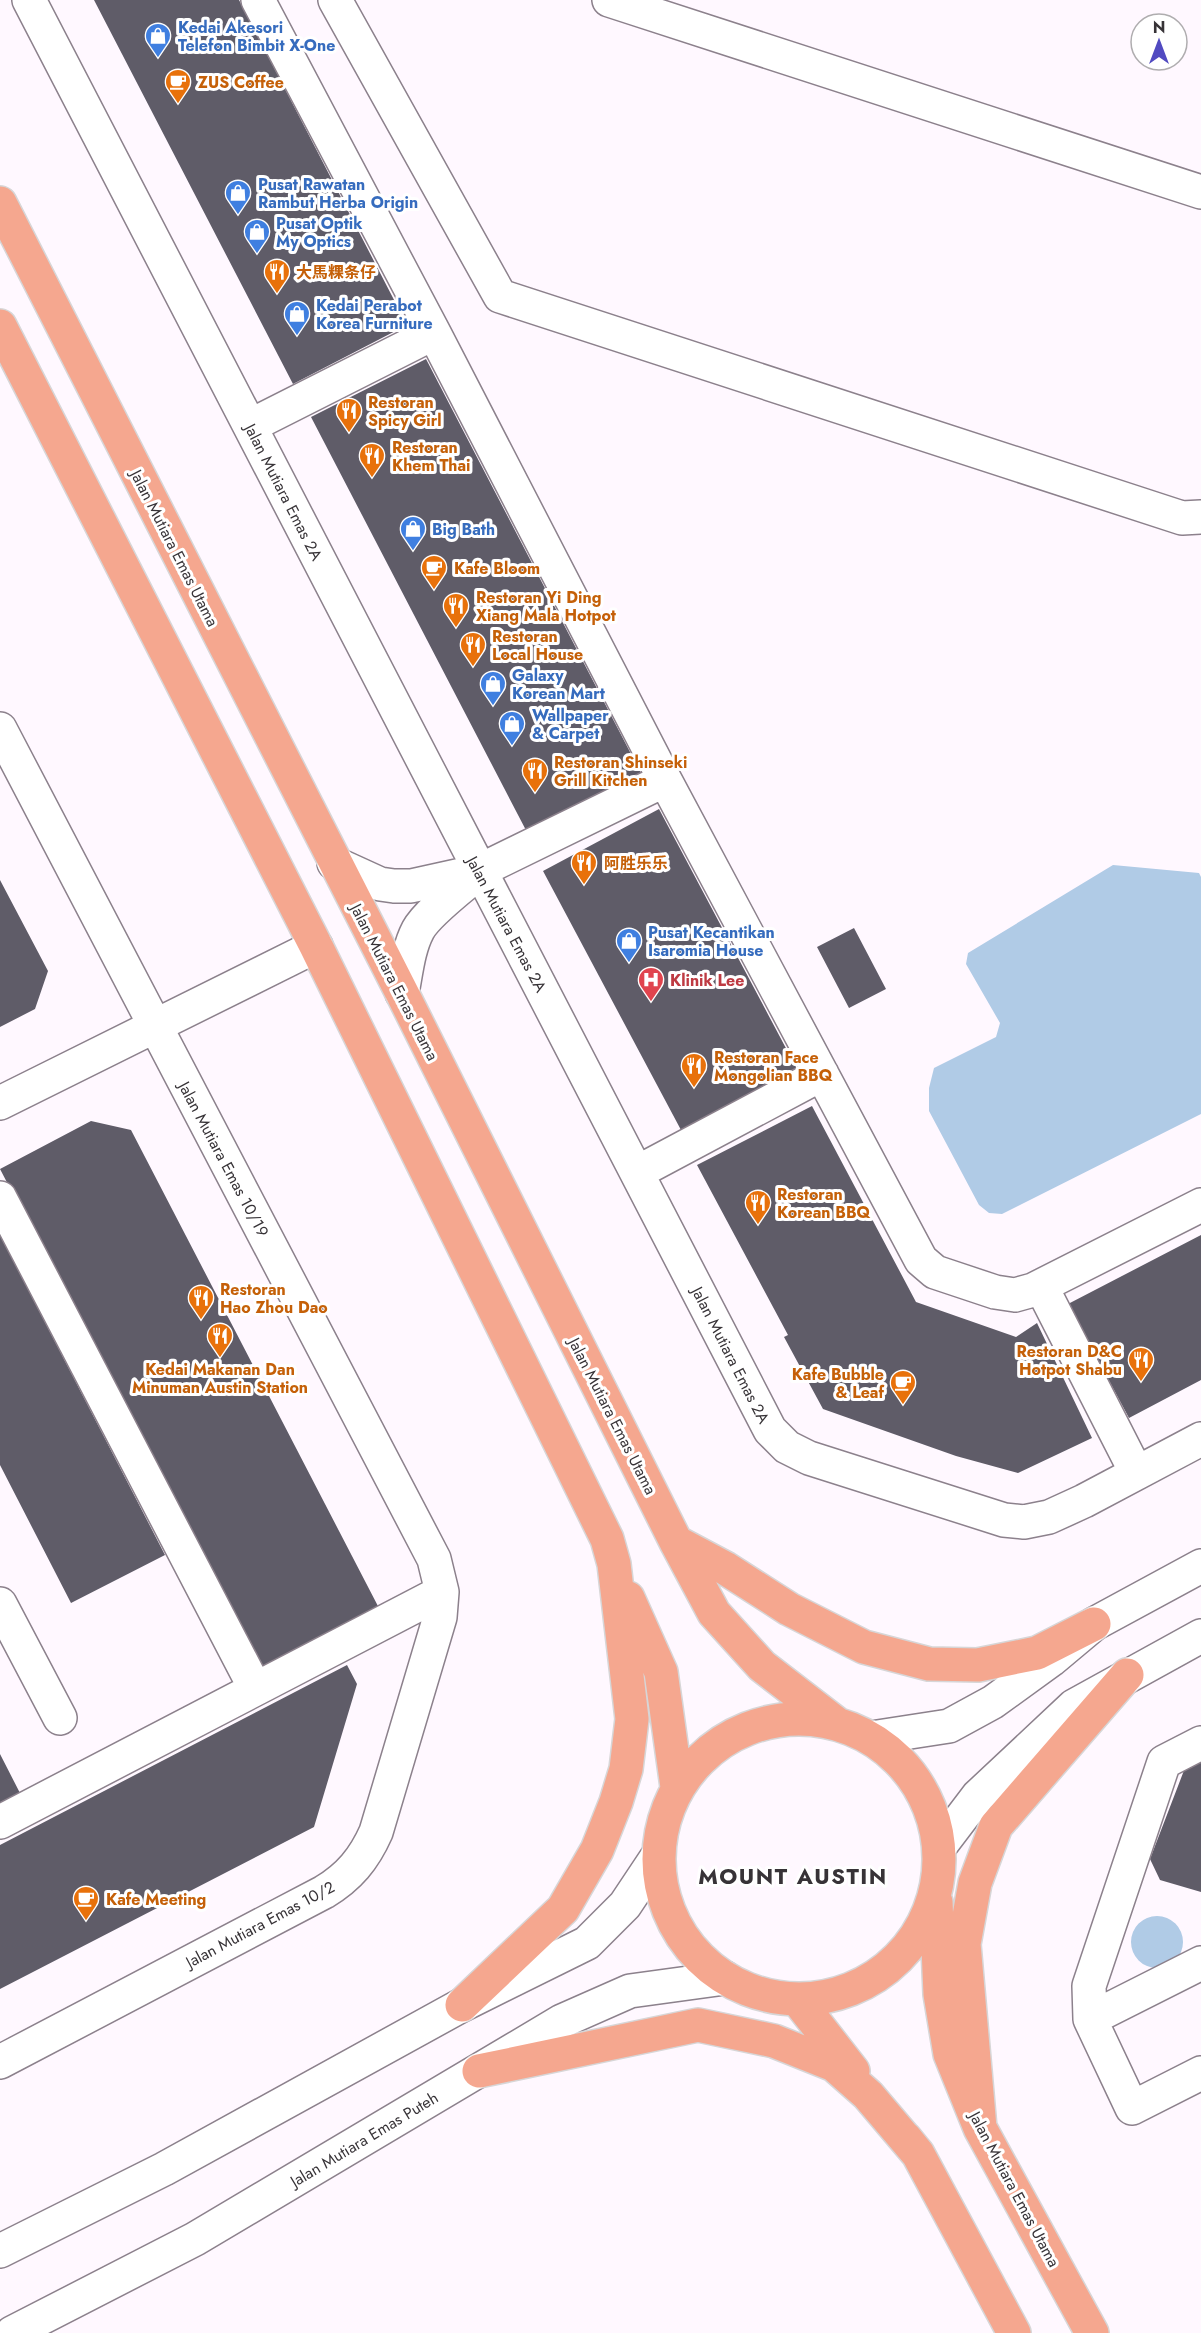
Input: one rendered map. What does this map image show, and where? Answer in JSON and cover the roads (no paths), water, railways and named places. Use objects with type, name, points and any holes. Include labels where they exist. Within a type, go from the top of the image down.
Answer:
[{"type":"main road","name":"Jalan Mutiara Emas Utama","points":[[0,203],[402,993],[676,1542],[714,1613],[762,1666],[836,1723]]},
{"type":"main road","points":[[0,326],[316,946],[608,1539],[614,1563],[632,1719],[626,1769],[616,1802],[597,1850],[563,1909],[462,2005]]},
{"type":"main road","points":[[676,1542],[725,1568],[789,1609],[864,1647],[929,1664],[978,1665],[1036,1653],[1094,1624]]},
{"type":"main road","points":[[614,1563],[661,1672],[677,1787]]},
{"type":"main road","points":[[980,2128],[964,1944],[975,1883],[996,1826],[1127,1675]]},
{"type":"main road","points":[[800,1718],[836,1723],[871,1737],[905,1766],[929,1803],[940,1846],[936,1897],[921,1931],[898,1960],[868,1982],[834,1995],[797,1999],[759,1994],[725,1978],[696,1956],[675,1927],[661,1893],[657,1857],[663,1821],[677,1787],[700,1758],[729,1736],[763,1723],[800,1718]]},
{"type":"main road","name":"Jalan Mutiara Emas Utama","points":[[936,1897],[939,1994],[950,2054],[980,2128],[1092,2333]]},
{"type":"main road","points":[[797,1999],[918,2154],[1014,2333]]},
{"type":"main road","points":[[480,2071],[698,2025],[774,2041],[834,2065],[868,2095],[918,2154]]},
{"type":"street","name":"Jalan Mutiara Emas 2A","points":[[29,0],[770,1430],[787,1447],[820,1462],[1004,1520],[1024,1522],[1049,1517],[1084,1501],[1201,1439]]},
{"type":"street","points":[[258,0],[434,333],[665,780],[916,1252],[927,1267],[945,1276],[1005,1294],[1024,1293],[1201,1205]]},
{"type":"street","points":[[335,0],[500,296],[1182,518],[1201,517]]},
{"type":"street","points":[[609,0],[691,13],[1201,192]]},
{"type":"street","points":[[250,426],[434,333]]},
{"type":"street","name":"Jalan Mutiara Emas 10/19","points":[[0,729],[434,1560],[442,1592]]},
{"type":"street","points":[[402,993],[412,946],[418,930],[426,919],[480,872],[665,780]]},
{"type":"street","points":[[334,863],[380,884],[394,885],[411,885],[480,872]]},
{"type":"street","points":[[0,1103],[316,946]]},
{"type":"street","points":[[638,1172],[822,1074]]},
{"type":"street","points":[[0,1198],[255,1688]]},
{"type":"street","points":[[1041,1286],[1136,1472]]},
{"type":"street","points":[[871,1737],[949,1726],[993,1702],[1051,1660],[1094,1624],[1201,1566]]},
{"type":"street","points":[[0,1822],[442,1592]]},
{"type":"street","name":"Jalan Mutiara Emas 10/2","points":[[0,2062],[324,1892],[350,1873],[361,1861],[376,1832],[440,1617],[442,1592]]},
{"type":"street","points":[[0,1604],[60,1718]]},
{"type":"street","points":[[940,1846],[978,1796],[1074,1706],[1201,1636]]},
{"type":"street","points":[[1201,1743],[1164,1762],[1089,1986],[1090,2019],[1132,2108],[1201,2073]]},
{"type":"street","points":[[0,2251],[164,2169],[462,2005],[587,1943],[625,1905],[657,1857]]},
{"type":"street","points":[[1090,2019],[1201,1963]]},
{"type":"street","name":"Jalan Mutiara Emas Puteh","points":[[12,2333],[195,2239],[562,2021],[630,1990],[725,1978]]},
{"type":"water","points":[[1113,865],[1199,873],[1201,877],[1201,1114],[1002,1214],[989,1213],[979,1205],[929,1111],[929,1088],[934,1068],[996,1037],[1000,1023],[966,964],[968,953]]},
{"type":"water","points":[[1157,1916],[1167,1918],[1175,1924],[1181,1932],[1183,1942],[1181,1952],[1175,1960],[1167,1966],[1157,1968],[1147,1966],[1139,1960],[1133,1952],[1131,1942],[1133,1932],[1139,1924],[1147,1918]]},
{"type":"place","name":"Kedai Akesori Telefon Bimbit X-One","points":[[158,59]]},
{"type":"place","name":"ZUS Coffee","points":[[178,105]]},
{"type":"place","name":"Pusat Rawatan Rambut Herba Origin","points":[[238,216]]},
{"type":"place","name":"Pusat Optik My Optics","points":[[257,255]]},
{"type":"place","name":"大馬粿条仔","points":[[277,295]]},
{"type":"place","name":"Kedai Perabot Korea Furniture","points":[[297,337]]},
{"type":"place","name":"Restoran Spicy Girl","points":[[349,434]]},
{"type":"place","name":"Restoran Khem Thai","points":[[372,479]]},
{"type":"place","name":"Big Bath","points":[[413,552]]},
{"type":"place","name":"Kafe Bloom","points":[[434,591]]},
{"type":"place","name":"Restoran Yi Ding Xiang Mala Hotpot","points":[[456,629]]},
{"type":"place","name":"Restoran Local House","points":[[473,668]]},
{"type":"place","name":"Galaxy Korean Mart","points":[[493,707]]},
{"type":"place","name":"Wallpaper & Carpet","points":[[512,747]]},
{"type":"place","name":"Restoran Shinseki Grill Kitchen","points":[[535,794]]},
{"type":"place","name":"阿胜乐乐","points":[[584,886]]},
{"type":"place","name":"Pusat Kecantikan Isaromia House","points":[[629,964]]},
{"type":"place","name":"Klinik Lee","points":[[651,1003]]},
{"type":"place","name":"Restoran Face Mongolian BBQ","points":[[694,1089]]},
{"type":"place","name":"Restoran Korean BBQ","points":[[758,1226]]},
{"type":"place","name":"Restoran Hao Zhou Dao","points":[[201,1321]]},
{"type":"place","name":"Kedai Makanan Dan Minuman Austin Station","points":[[220,1359]]},
{"type":"place","name":"Restoran D&C Hotpot Shabu","points":[[1141,1383]]},
{"type":"place","name":"Kafe Bubble & Leaf","points":[[903,1406]]},
{"type":"place","name":"Kafe Meeting","points":[[86,1922]]},
{"type":"district","name":"MOUNT AUSTIN","points":[[793,1876]]}]
